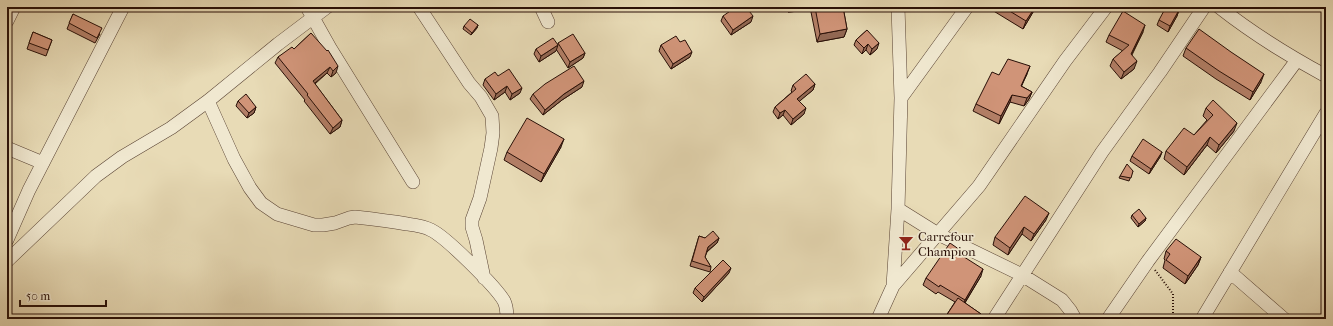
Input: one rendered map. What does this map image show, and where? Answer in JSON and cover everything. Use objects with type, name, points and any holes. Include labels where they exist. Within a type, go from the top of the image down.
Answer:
[{"type":"street","points":[[7,21],[14,7]]},
{"type":"street","points":[[7,240],[29,190],[123,7]]},
{"type":"street","points":[[7,261],[96,176],[122,157],[171,128],[208,101],[310,12],[327,7]]},
{"type":"street","points":[[419,7],[469,83],[482,97],[492,116],[493,132],[491,148],[480,198],[472,220],[472,227],[484,278]]},
{"type":"street","points":[[541,7],[548,22]]},
{"type":"street","points":[[893,286],[898,209],[901,98],[898,7]]},
{"type":"street","points":[[901,98],[967,7]]},
{"type":"street","points":[[878,319],[893,286],[979,186],[1065,61],[1106,7]]},
{"type":"street","points":[[994,319],[1102,152],[1160,72],[1204,7]]},
{"type":"street","points":[[1219,7],[1297,60],[1326,76]]},
{"type":"street","points":[[310,12],[330,48],[413,182]]},
{"type":"street","points":[[1108,319],[1148,261],[1297,60]]},
{"type":"street","points":[[208,101],[234,160],[250,188],[262,203],[277,214],[314,225],[335,223],[355,217],[424,227],[432,230],[484,278],[504,301],[508,319]]},
{"type":"street","points":[[1202,319],[1326,113]]},
{"type":"street","points":[[7,148],[43,163]]},
{"type":"street","points":[[898,209],[938,234],[1022,276],[1062,300],[1075,319]]},
{"type":"street","points":[[1230,272],[1284,319]]},
{"type":"path","points":[[1148,261],[1172,292],[1173,319]]},
{"type":"building","points":[[736,7],[746,7],[753,16],[733,30],[723,16]]},
{"type":"building","points":[[815,7],[843,7],[847,29],[820,34]]},
{"type":"building","points":[[1003,7],[1035,7],[1026,21]]},
{"type":"building","points":[[1166,7],[1173,7],[1179,10],[1170,26],[1159,20]]},
{"type":"building","points":[[1123,11],[1145,25],[1131,54],[1137,61],[1124,72],[1113,59],[1129,45],[1109,35]]},
{"type":"building","points":[[73,14],[102,28],[97,38],[69,23]]},
{"type":"building","points":[[470,19],[478,25],[472,33],[464,26]]},
{"type":"building","points":[[1199,29],[1264,74],[1253,92],[1186,48]]},
{"type":"building","points":[[867,30],[879,43],[872,49],[868,44],[864,48],[856,40]]},
{"type":"building","points":[[33,32],[52,40],[48,50],[29,43]]},
{"type":"building","points":[[311,33],[327,51],[328,50],[338,66],[333,71],[330,67],[313,81],[342,120],[333,128],[278,57],[292,47],[294,49]]},
{"type":"building","points":[[573,34],[585,53],[570,62],[558,43]]},
{"type":"building","points":[[676,36],[680,42],[685,40],[692,52],[673,64],[661,45]]},
{"type":"building","points":[[553,38],[558,45],[541,56],[536,49]]},
{"type":"building","points":[[1008,59],[1030,66],[1021,86],[1032,92],[1027,98],[1012,95],[1001,116],[976,104],[992,72],[999,75]]},
{"type":"building","points":[[574,66],[584,81],[564,94],[545,110],[533,94],[545,84]]},
{"type":"building","points":[[509,69],[522,88],[512,94],[507,86],[496,94],[485,79],[495,72],[498,76]]},
{"type":"building","points":[[806,74],[815,84],[797,99],[806,108],[793,119],[785,110],[780,113],[775,107],[796,89],[793,85]]},
{"type":"building","points":[[246,94],[256,107],[249,113],[238,101]]},
{"type":"building","points":[[1213,100],[1237,123],[1219,145],[1210,137],[1187,167],[1166,151],[1184,128],[1194,135],[1213,115],[1206,108]]},
{"type":"building","points":[[527,118],[564,139],[544,174],[507,152]]},
{"type":"building","points":[[1143,139],[1162,152],[1151,169],[1132,156]]},
{"type":"building","points":[[1127,164],[1133,171],[1131,178],[1120,176]]},
{"type":"building","points":[[1025,196],[1049,213],[1034,234],[1024,227],[1010,248],[995,237]]},
{"type":"building","points":[[1139,209],[1146,218],[1139,224],[1132,215]]},
{"type":"building","points":[[713,231],[719,238],[708,247],[705,257],[711,267],[692,261],[699,236],[705,238]]},
{"type":"building","points":[[1176,239],[1201,257],[1188,276],[1166,260],[1170,254],[1166,251]]},
{"type":"building","points":[[950,243],[963,252],[961,255],[983,269],[965,300],[940,285],[939,287],[926,278]]},
{"type":"building","points":[[723,260],[731,268],[704,297],[695,288]]},
{"type":"building","points":[[958,298],[981,314],[978,319],[944,319]]},
{"type":"place","name":"Carrefour Champion","points":[[906,243]]}]
